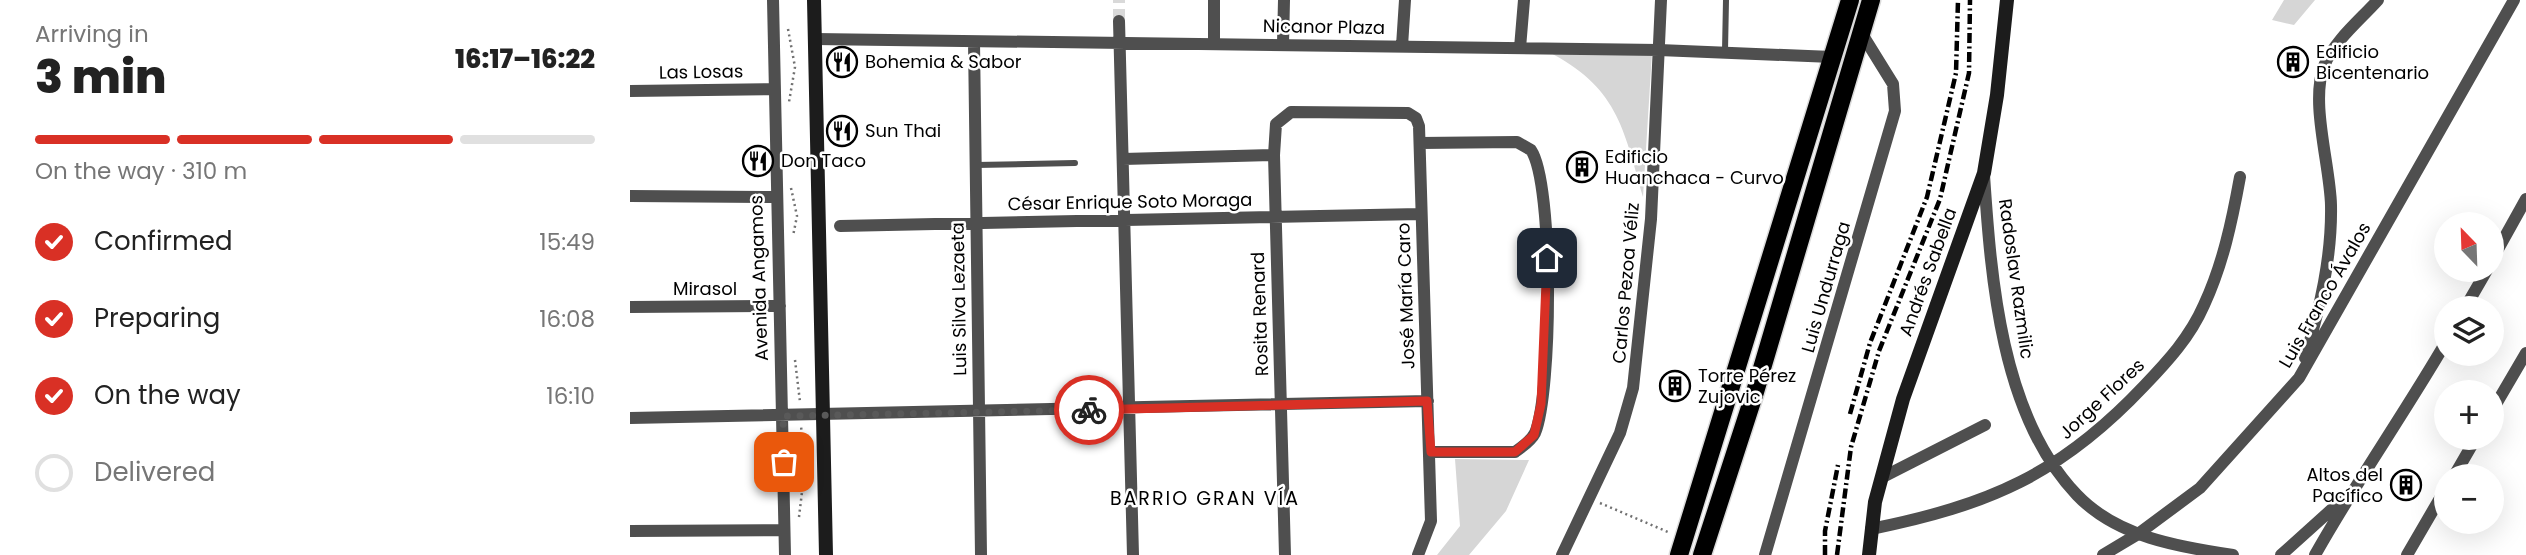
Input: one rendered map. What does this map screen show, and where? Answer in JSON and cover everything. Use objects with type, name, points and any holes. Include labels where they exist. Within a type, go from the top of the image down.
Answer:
[{"type":"main road","points":[[814,0],[826,555]]},
{"type":"main road","points":[[1682,547],[1850,0]]},
{"type":"main road","points":[[1702,555],[1755,392],[1871,0]]},
{"type":"main road","name":"Andrés Sabella","points":[[1869,555],[1881,478],[1922,342],[1984,173],[1997,95],[2007,0]]},
{"type":"street","name":"Avenida Angamos","points":[[773,0],[775,197],[785,555]]},
{"type":"street","points":[[1214,0],[1214,43]]},
{"type":"street","points":[[1283,44],[1284,0]]},
{"type":"street","points":[[1402,46],[1405,0]]},
{"type":"street","points":[[1520,48],[1524,0]]},
{"type":"street","name":"Carlos Pezoa Véliz","points":[[1562,555],[1620,433],[1633,388],[1651,219],[1661,0]]},
{"type":"street","points":[[2299,378],[2321,295],[2330,231],[2321,75],[2333,51],[2378,0]]},
{"type":"street","name":"Luis Franco Ávalos","points":[[2103,555],[2138,534],[2200,488],[2299,378],[2514,0]]},
{"type":"street","points":[[1119,21],[1133,555]]},
{"type":"street","name":"Luis Undurraga","points":[[1765,555],[1895,111],[1893,85],[1862,34]]},
{"type":"street","name":"Nicanor Plaza","points":[[815,39],[1725,51],[1832,57]]},
{"type":"street","name":"Luis Silva Lezaeta","points":[[974,42],[981,555]]},
{"type":"street","name":"Las Losas","points":[[630,90],[773,89]]},
{"type":"street","name":"Rosita Renard","points":[[1284,555],[1274,217],[1273,155],[1276,124],[1291,112],[1408,113],[1416,118]]},
{"type":"street","name":"José María Caro","points":[[1416,118],[1420,143],[1420,214],[1432,521],[1418,555]]},
{"type":"street","points":[[1420,143],[1517,142],[1531,150],[1544,183],[1547,258],[1544,373],[1534,435],[1515,452],[1431,452]]},
{"type":"street","points":[[1122,159],[1273,155]]},
{"type":"street","name":"Radoslav Razmilic","points":[[1984,173],[1987,220],[2003,341],[2016,388],[2053,465],[2078,497],[2138,534],[2180,548],[2233,555]]},
{"type":"street","name":"Jorge Flores","points":[[1871,529],[1938,515],[1973,504],[2053,465],[2123,409],[2178,351],[2204,306],[2228,241],[2240,177]]},
{"type":"street","points":[[630,196],[775,197]]},
{"type":"street","points":[[2504,238],[2526,199]]},
{"type":"street","name":"César Enrique Soto Moraga","points":[[840,226],[1420,214]]},
{"type":"street","name":"Mirasol","points":[[630,307],[780,306]]},
{"type":"street","points":[[2504,391],[2526,353]]},
{"type":"street","points":[[2315,555],[2349,494],[2396,428],[2434,363]]},
{"type":"street","points":[[630,418],[1427,401]]},
{"type":"street","points":[[1881,478],[1985,425]]},
{"type":"street","points":[[2281,555],[2349,494]]},
{"type":"street","points":[[2407,555],[2434,509]]},
{"type":"street","points":[[630,531],[784,530]]},
{"type":"lane","points":[[1725,51],[1726,0]]},
{"type":"lane","points":[[974,165],[1075,163]]},
{"type":"path","points":[[1590,499],[1682,547]]},
{"type":"shaded area","points":[[2284,0],[2315,0],[2294,25],[2272,20]]},
{"type":"shaded area","points":[[1547,51],[1652,53],[1643,197],[1622,129],[1603,94],[1589,79]]},
{"type":"shaded area","points":[[1455,459],[1529,460],[1506,511],[1469,555],[1437,555],[1460,526]]},
{"type":"tunnel","points":[[1119,0],[1119,21]]},
{"type":"railway","points":[[1850,414],[1870,343],[1927,197],[1956,73],[1958,0]]},
{"type":"railway","points":[[1837,555],[1851,447],[1879,351],[1940,199],[1969,73],[1970,0]]},
{"type":"railway","points":[[1825,555],[1825,531],[1838,465]]},
{"type":"way so far","points":[[784,462],[783,416],[1089,410]]},
{"type":"place","name":"Bohemia & Sabor","points":[[842,62]]},
{"type":"place","name":"Edificio Bicentenario","points":[[2293,62]]},
{"type":"place","name":"Sun Thai","points":[[842,131]]},
{"type":"place","name":"Don Taco","points":[[758,161]]},
{"type":"place","name":"Edificio Huanchaca - Curvo","points":[[1582,167]]},
{"type":"place","name":"Torre Pérez Zujovic","points":[[1675,386]]},
{"type":"place","name":"Altos del Pacífico","points":[[2406,485]]},
{"type":"district","name":"BARRIO GRAN VÍA","points":[[1205,498]]},
{"type":"route","points":[[1089,410],[1427,401],[1431,452],[1515,452],[1534,435],[1541,404],[1547,258]]}]
